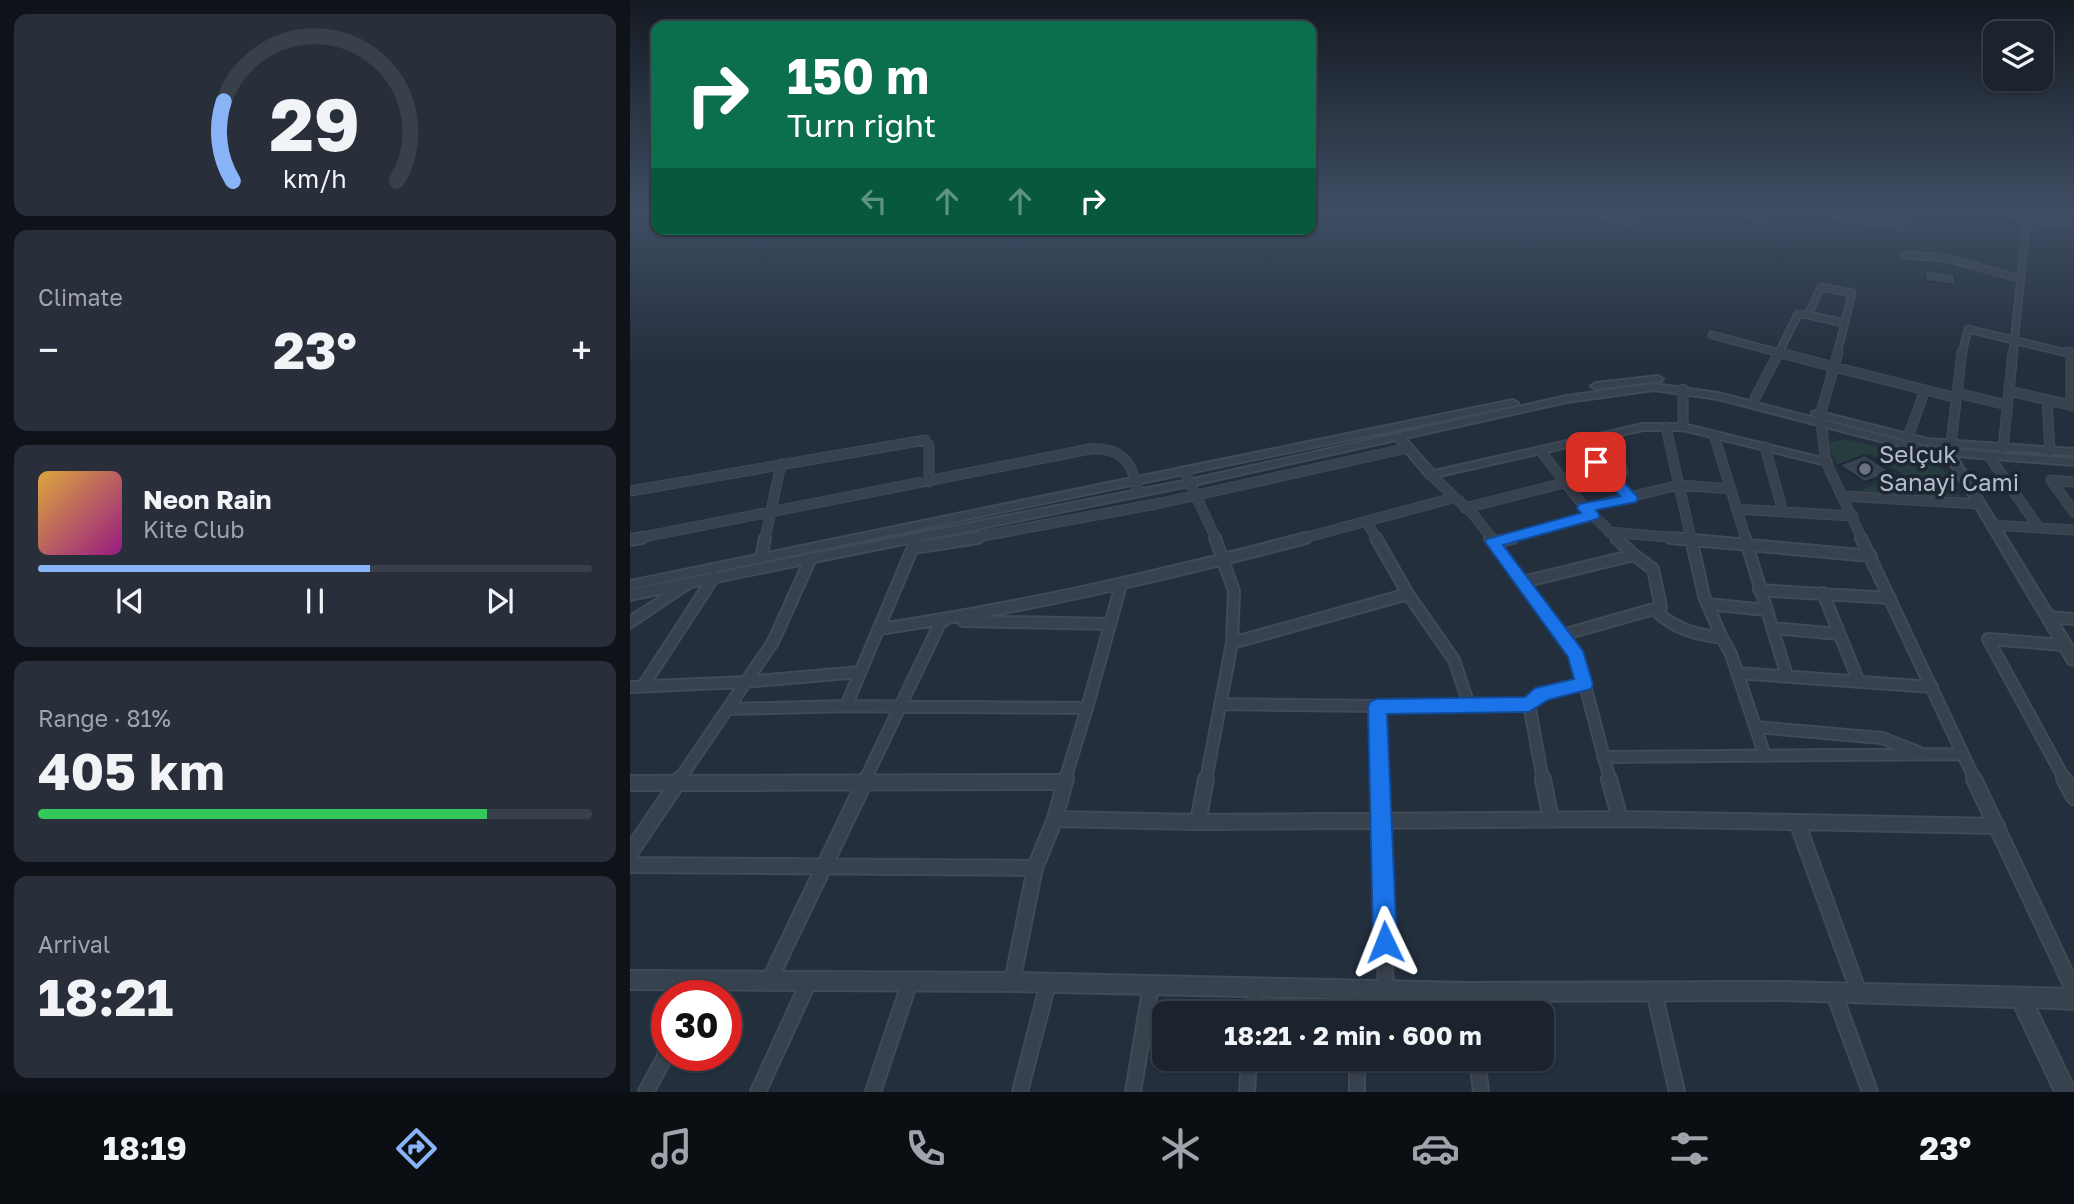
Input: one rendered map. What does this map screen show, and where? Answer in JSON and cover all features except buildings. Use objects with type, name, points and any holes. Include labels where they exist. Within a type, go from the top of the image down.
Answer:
[{"type":"street","points":[[1956,261],[2021,279]]},
{"type":"street","points":[[2003,448],[2023,261]]},
{"type":"street","points":[[1808,315],[1821,287],[1852,293],[1820,419],[1826,462],[2074,991]]},
{"type":"street","points":[[1755,398],[1798,314],[1844,323]]},
{"type":"street","points":[[2009,391],[2073,406],[2071,353],[1968,329],[1950,448],[1992,525],[2073,658]]},
{"type":"street","points":[[1712,335],[1925,390],[2007,405]]},
{"type":"street","points":[[1187,477],[1616,382],[1658,379],[1696,384],[1755,398],[1912,448],[2003,448],[2074,452]]},
{"type":"street","points":[[631,589],[761,558],[1398,436],[1621,390],[1654,387],[1718,396],[1989,456],[2074,462]]},
{"type":"street","points":[[1682,390],[1683,427]]},
{"type":"street","points":[[1909,437],[1925,390]]},
{"type":"street","points":[[2047,400],[2050,451]]},
{"type":"street","points":[[1431,475],[1643,427],[1683,427],[1826,462]]},
{"type":"street","points":[[1666,427],[1707,604],[1738,673],[1765,755]]},
{"type":"street","points":[[1614,433],[1623,473],[1615,482]]},
{"type":"street","points":[[1714,435],[1787,677]]},
{"type":"street","points":[[1398,436],[1493,542],[1577,655],[1620,819]]},
{"type":"street","points":[[630,491],[925,440],[929,446],[929,482]]},
{"type":"street","points":[[1577,442],[1630,498]]},
{"type":"street","points":[[1765,447],[1783,512]]},
{"type":"street","points":[[630,540],[1090,449],[1110,448],[1121,455],[1137,486]]},
{"type":"street","points":[[631,589],[693,582],[811,558],[915,543],[1003,535],[1196,498],[1408,448]]},
{"type":"street","points":[[1540,450],[1588,512],[1634,555],[1647,559],[1657,570],[1661,607],[1562,635]]},
{"type":"street","points":[[1989,456],[2039,528]]},
{"type":"street","points":[[761,558],[780,464]]},
{"type":"street","points":[[1187,477],[1225,560],[1234,591],[1232,643],[1198,822]]},
{"type":"street","points":[[2074,482],[2051,480],[2074,512]]},
{"type":"street","points":[[1465,508],[1564,483]]},
{"type":"street","points":[[1493,542],[1679,485],[1730,489]]},
{"type":"street","points":[[915,543],[1137,486]]},
{"type":"street","points":[[1843,496],[1980,504]]},
{"type":"street","points":[[879,629],[941,621],[1121,585],[1225,560],[1453,498]]},
{"type":"street","points":[[1736,509],[1853,516]]},
{"type":"street","points":[[1366,521],[1409,594],[1454,660],[1469,705]]},
{"type":"street","points":[[1992,525],[2074,530]]},
{"type":"street","points":[[1609,532],[1871,556]]},
{"type":"street","points":[[846,706],[915,543]]},
{"type":"street","points":[[1523,582],[1634,555]]},
{"type":"street","points":[[630,853],[773,642],[811,558]]},
{"type":"street","points":[[643,686],[714,578]]},
{"type":"street","points":[[630,624],[693,582]]},
{"type":"street","points":[[1012,982],[1035,868],[1055,819],[1121,585]]},
{"type":"street","points":[[1759,590],[1890,598]]},
{"type":"street","points":[[1823,593],[1859,681]]},
{"type":"street","points":[[1232,643],[1409,594]]},
{"type":"street","points":[[1707,604],[1766,610]]},
{"type":"street","points":[[1654,609],[1671,627],[1685,633],[1722,638]]},
{"type":"street","points":[[2048,617],[2074,618]]},
{"type":"street","points":[[941,621],[1110,624]]},
{"type":"street","points":[[769,981],[941,621]]},
{"type":"street","points":[[1772,628],[1839,634]]},
{"type":"street","points":[[2065,645],[1988,639],[2074,797]]},
{"type":"street","points":[[630,687],[746,682],[860,672]]},
{"type":"street","points":[[1738,673],[1932,687]]},
{"type":"street","points":[[1220,704],[1529,704],[1542,694],[1584,684]]},
{"type":"street","points":[[1529,704],[1551,820]]},
{"type":"street","points":[[728,709],[846,706],[1087,708]]},
{"type":"street","points":[[1377,706],[1386,990]]},
{"type":"street","points":[[1755,727],[1882,738],[1926,755]]},
{"type":"street","points":[[1603,757],[1963,754]]},
{"type":"street","points":[[630,783],[1065,782]]},
{"type":"street","points":[[1055,819],[1198,822],[1620,819],[1997,827]]},
{"type":"street","points":[[1797,822],[1859,993]]},
{"type":"street","points":[[630,865],[1035,868]]},
{"type":"street","points":[[630,980],[651,982]]},
{"type":"street","points":[[742,984],[769,981],[1012,982],[1470,992],[1834,992],[2074,999]]},
{"type":"street","points":[[758,1092],[809,981]]},
{"type":"street","points":[[873,1092],[910,982]]},
{"type":"street","points":[[1020,1092],[1048,983]]},
{"type":"street","points":[[1133,1092],[1151,985]]},
{"type":"street","points":[[1254,1001],[1256,987]]},
{"type":"street","points":[[1357,990],[1357,1001]]},
{"type":"street","points":[[1654,991],[1677,1092]]},
{"type":"street","points":[[1470,992],[1471,1001]]},
{"type":"street","points":[[1834,992],[1870,1092]]},
{"type":"street","points":[[2020,997],[2066,1092]]},
{"type":"street","points":[[646,1092],[657,1071]]},
{"type":"street","points":[[1247,1092],[1249,1071]]},
{"type":"street","points":[[1357,1071],[1357,1092]]},
{"type":"street","points":[[1479,1071],[1481,1092]]},
{"type":"green space","points":[[1844,439],[1909,454],[1933,464],[1943,470],[1961,497],[1858,493],[1902,474],[1871,454],[1837,465],[1828,443]]},
{"type":"place","name":"Selçuk Sanayi Cami","points":[[1865,469]]},
{"type":"route","points":[[1385,942],[1377,706],[1529,704],[1542,694],[1584,684],[1577,655],[1493,542],[1592,516],[1585,508],[1630,498],[1596,462]]}]
